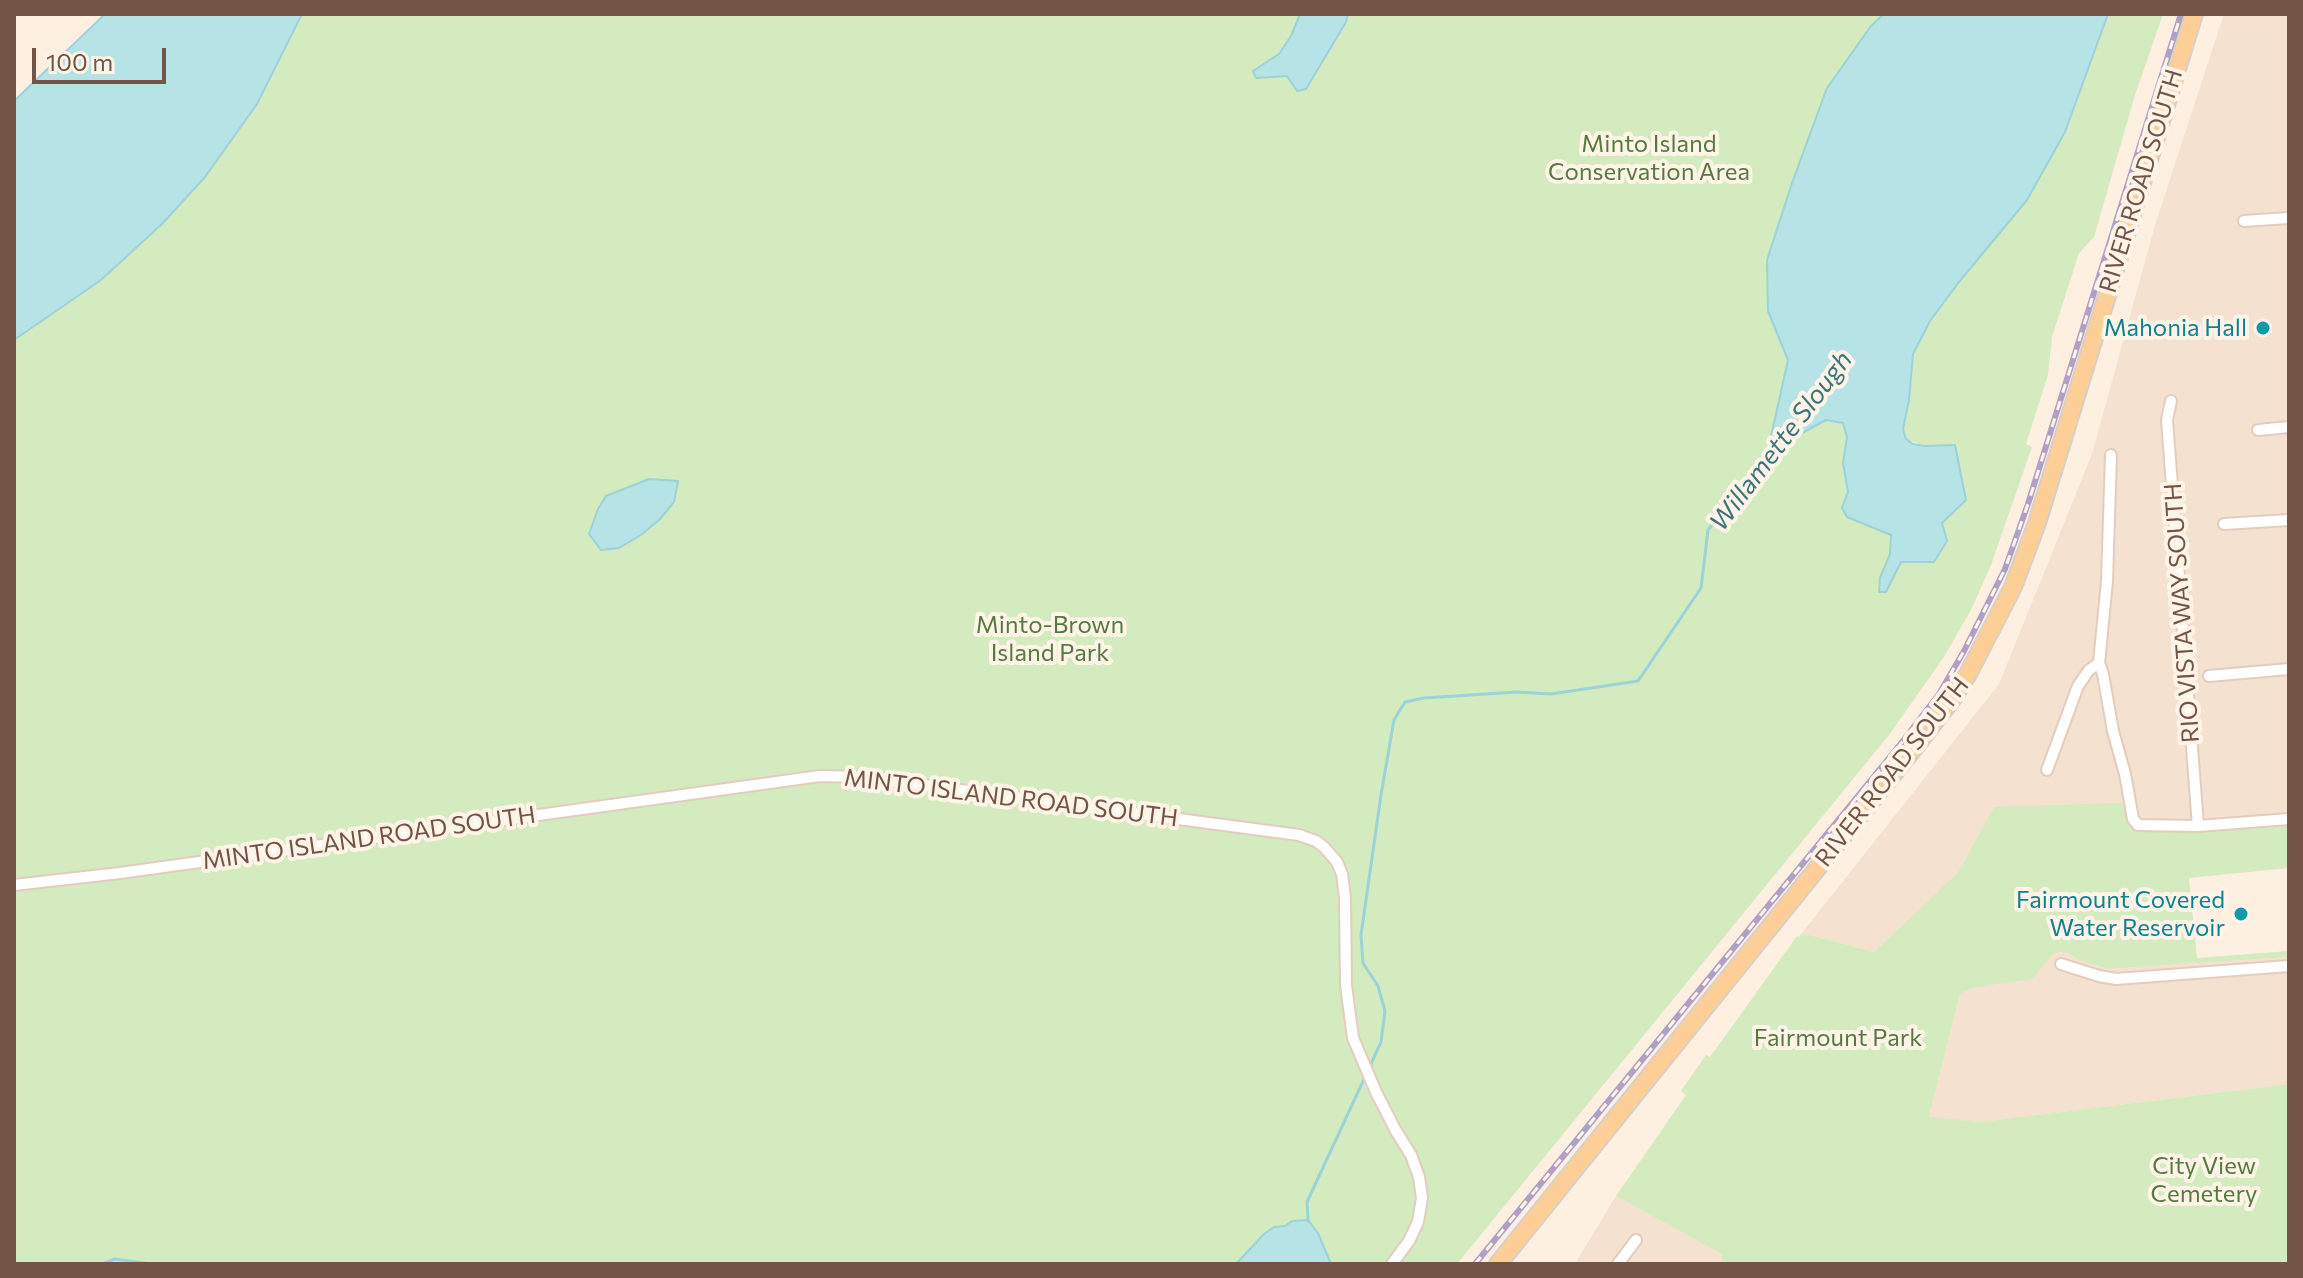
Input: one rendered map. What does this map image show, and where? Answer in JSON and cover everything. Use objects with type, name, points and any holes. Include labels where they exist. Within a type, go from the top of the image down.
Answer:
[{"type":"main road","name":"RIVER ROAD SOUTH","points":[[1498,1264],[1883,787],[1953,698],[1968,674],[2013,587],[2037,523],[2194,14]]},
{"type":"street","points":[[2244,221],[2289,218]]},
{"type":"street","name":"RIO VISTA WAY SOUTH","points":[[2171,401],[2167,420],[2198,826]]},
{"type":"street","points":[[2258,430],[2289,427]]},
{"type":"street","points":[[2111,455],[2107,581],[2099,663],[2135,824],[2198,826],[2289,819]]},
{"type":"street","points":[[2224,524],[2289,520]]},
{"type":"street","points":[[2047,770],[2078,686],[2089,670],[2099,663]]},
{"type":"street","points":[[2209,676],[2289,669]]},
{"type":"street","name":"MINTO ISLAND ROAD SOUTH","points":[[14,885],[808,777],[848,775],[1299,835],[1316,841],[1337,862],[1345,886],[1345,959],[1353,1038],[1396,1131],[1411,1155],[1422,1190],[1418,1222],[1392,1264]]},
{"type":"street","points":[[2061,964],[2116,979],[2289,966]]},
{"type":"street","points":[[1618,1264],[1636,1240]]},
{"type":"shaded area","points":[[2224,14],[2289,14],[2289,826],[2196,832],[2184,828],[2131,829],[1994,807],[1958,872],[1874,952],[1802,933],[1999,684],[2092,454],[2155,225]]},
{"type":"shaded area","points":[[2059,952],[2108,969],[2289,957],[2289,1084],[1980,1122],[1929,1118],[1960,994],[1973,988],[2033,979],[2052,955]]},
{"type":"shaded area","points":[[1616,1196],[1723,1254],[1722,1264],[1575,1264]]},
{"type":"green space","name":"Minto-Brown Island Park","points":[[302,14],[1884,14],[1871,26],[1792,183],[1767,260],[1768,311],[1788,360],[1771,441],[1777,447],[1826,420],[1844,423],[1847,437],[1843,463],[1848,492],[1847,517],[1891,535],[1890,554],[1880,578],[1880,592],[1886,591],[1901,562],[1942,524],[1955,445],[1924,446],[1906,439],[1903,429],[1913,354],[1930,321],[2027,200],[2065,132],[2108,14],[2163,14],[2135,95],[2094,237],[2079,253],[2052,337],[2048,375],[2026,444],[2032,447],[1991,565],[1972,608],[1944,657],[1889,735],[1457,1264],[14,1264],[14,340],[101,280],[163,223],[205,177],[257,104]]},
{"type":"green space","points":[[2123,803],[2132,829],[2184,828],[2196,832],[2289,826],[2289,868],[2189,878],[2197,958],[2289,951],[2289,957],[2108,969],[2059,952],[2052,955],[2033,979],[1973,988],[1960,994],[1929,1117],[1980,1122],[2289,1084],[2289,1264],[1722,1264],[1722,1254],[1616,1196],[1686,1095],[1681,1091],[1706,1055],[1710,1057],[1797,936],[1802,933],[1874,952],[1958,872],[1994,807]]},
{"type":"water","points":[[105,14],[302,14],[257,104],[205,177],[163,223],[101,280],[14,340],[14,101]]},
{"type":"water","points":[[1300,14],[1348,14],[1306,89],[1297,91],[1287,76],[1256,78],[1253,71],[1279,54]]},
{"type":"water","points":[[1884,14],[2108,14],[2065,132],[2027,200],[1930,321],[1913,354],[1903,429],[1906,439],[1924,446],[1955,445],[1966,500],[1942,523],[1947,541],[1934,562],[1901,562],[1886,592],[1879,592],[1880,578],[1890,554],[1891,535],[1847,517],[1842,508],[1848,492],[1843,463],[1847,437],[1843,423],[1826,420],[1777,447],[1770,441],[1788,360],[1768,311],[1767,260],[1827,88],[1871,26]]},
{"type":"water","points":[[649,479],[678,481],[674,502],[641,535],[619,548],[601,550],[589,534],[606,496]]},
{"type":"water","points":[[1308,1220],[1318,1233],[1331,1264],[1236,1264],[1274,1227]]},
{"type":"waterway","name":"Willamette Slough","points":[[1370,1066],[1381,1042],[1385,1011],[1378,986],[1363,963],[1361,935],[1394,720],[1405,702],[1517,692],[1551,694],[1638,681],[1701,588],[1708,530],[1775,444]]},
{"type":"waterway","name":"Willamette Slough","points":[[1308,1221],[1307,1202],[1365,1077]]},
{"type":"waterway","name":"Willamette Slough","points":[[102,1264],[115,1259],[151,1264]]},
{"type":"railway","points":[[1475,1264],[1899,746],[1939,694],[1964,651],[2005,569],[2028,504],[2181,14]]},
{"type":"place","name":"Mahonia Hall","points":[[2263,328]]},
{"type":"place","name":"Fairmount Covered Water Reservoir","points":[[2241,914]]},
{"type":"park label","name":"Minto Island Conservation Area","points":[[1649,158]]},
{"type":"park label","name":"Fairmount Park","points":[[1838,1038]]},
{"type":"park label","name":"City View Cemetery","points":[[2204,1180]]}]
